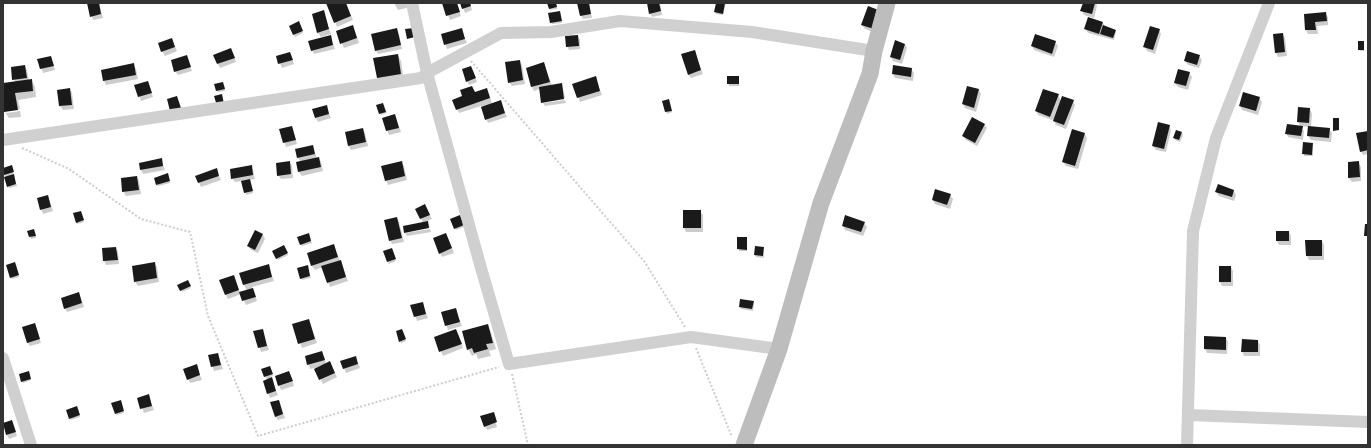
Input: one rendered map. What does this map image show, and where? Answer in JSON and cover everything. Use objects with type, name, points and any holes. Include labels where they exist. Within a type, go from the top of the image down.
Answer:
[{"type":"street","points":[[412,3],[427,73],[480,268],[510,364],[691,337],[779,349]]},
{"type":"street","points":[[738,441],[779,349],[821,203],[870,74],[874,51],[887,3]]},
{"type":"street","points":[[1187,445],[1193,231],[1216,138],[1269,3]]},
{"type":"street","points":[[3,140],[421,78],[427,73],[501,33],[551,32],[620,21],[752,32],[874,51]]},
{"type":"street","points":[[3,358],[31,445]]},
{"type":"street","points":[[1189,415],[1368,422]]},
{"type":"path","points":[[464,53],[644,261],[691,337],[738,441]]},
{"type":"path","points":[[18,147],[69,169],[141,220],[190,232],[208,316],[258,436],[510,364],[528,445]]},
{"type":"building","points":[[87,3],[99,3],[101,14],[90,17]]},
{"type":"building","points":[[326,3],[346,3],[351,16],[334,23]]},
{"type":"building","points":[[442,3],[457,3],[460,12],[446,16]]},
{"type":"building","points":[[460,3],[470,3],[471,6],[462,9]]},
{"type":"building","points":[[547,3],[556,3],[557,7],[549,9]]},
{"type":"building","points":[[577,3],[589,3],[591,14],[580,16]]},
{"type":"building","points":[[647,3],[659,3],[661,11],[649,14]]},
{"type":"building","points":[[716,3],[725,3],[723,14],[714,12]]},
{"type":"building","points":[[1083,3],[1095,3],[1092,14],[1080,11]]},
{"type":"building","points":[[868,6],[881,11],[874,29],[861,25]]},
{"type":"building","points":[[324,10],[329,29],[317,33],[312,14]]},
{"type":"building","points":[[560,11],[562,21],[550,23],[548,13]]},
{"type":"building","points":[[1326,12],[1327,21],[1315,22],[1316,30],[1305,30],[1304,14]]},
{"type":"building","points":[[1088,17],[1103,22],[1099,34],[1084,29]]},
{"type":"building","points":[[299,21],[303,31],[293,35],[289,26]]},
{"type":"building","points":[[353,25],[357,38],[340,44],[336,31]]},
{"type":"building","points":[[1103,25],[1116,30],[1113,38],[1100,34]]},
{"type":"building","points":[[1150,26],[1160,29],[1153,50],[1143,47]]},
{"type":"building","points":[[397,28],[401,45],[375,51],[371,34]]},
{"type":"building","points":[[414,28],[415,37],[407,39],[405,29]]},
{"type":"building","points":[[462,28],[465,39],[444,45],[441,34]]},
{"type":"building","points":[[1283,33],[1285,52],[1275,53],[1273,34]]},
{"type":"building","points":[[1035,34],[1056,41],[1052,54],[1031,46]]},
{"type":"building","points":[[331,35],[333,45],[311,51],[308,41]]},
{"type":"building","points":[[578,35],[579,46],[566,47],[565,36]]},
{"type":"building","points":[[172,38],[175,47],[161,52],[158,43]]},
{"type":"building","points":[[895,40],[905,44],[900,60],[890,57]]},
{"type":"building","points":[[1358,41],[1364,41],[1364,50],[1358,50]]},
{"type":"building","points":[[231,48],[235,58],[217,64],[213,55]]},
{"type":"building","points":[[695,50],[701,70],[688,75],[681,54]]},
{"type":"building","points":[[1187,51],[1200,55],[1197,65],[1184,61]]},
{"type":"building","points":[[290,52],[293,60],[278,64],[276,56]]},
{"type":"building","points":[[398,54],[401,74],[377,78],[373,58]]},
{"type":"building","points":[[187,55],[191,67],[174,72],[171,60]]},
{"type":"building","points":[[51,56],[54,66],[40,69],[37,59]]},
{"type":"building","points":[[520,60],[523,80],[508,83],[505,62]]},
{"type":"building","points":[[544,62],[550,82],[531,87],[526,68]]},
{"type":"building","points":[[134,63],[136,75],[103,81],[101,70]]},
{"type":"building","points":[[25,65],[27,78],[12,80],[11,67]]},
{"type":"building","points":[[893,65],[912,68],[911,77],[892,74]]},
{"type":"building","points":[[471,66],[476,78],[466,82],[462,69]]},
{"type":"building","points":[[1178,69],[1190,72],[1186,86],[1174,83]]},
{"type":"building","points":[[596,76],[600,91],[577,98],[572,84]]},
{"type":"building","points":[[727,76],[739,76],[739,84],[727,84]]},
{"type":"building","points":[[32,79],[33,91],[15,93],[18,110],[4,112],[3,83]]},
{"type":"building","points":[[148,81],[152,93],[138,97],[134,85]]},
{"type":"building","points":[[223,82],[225,89],[216,91],[214,84]]},
{"type":"building","points":[[562,83],[564,99],[541,103],[539,87]]},
{"type":"building","points":[[472,86],[475,92],[487,88],[490,98],[456,110],[452,100],[462,96],[460,90]]},
{"type":"building","points":[[967,86],[979,89],[974,108],[962,104]]},
{"type":"building","points":[[70,88],[72,105],[59,106],[57,90]]},
{"type":"building","points":[[1043,89],[1059,94],[1050,117],[1035,111]]},
{"type":"building","points":[[1243,92],[1260,97],[1256,111],[1239,106]]},
{"type":"building","points":[[222,94],[224,104],[217,106],[214,96]]},
{"type":"building","points":[[177,96],[181,108],[170,111],[167,99]]},
{"type":"building","points":[[1062,96],[1074,100],[1064,125],[1053,121]]},
{"type":"building","points":[[669,99],[672,111],[665,112],[662,101]]},
{"type":"building","points":[[501,100],[505,113],[485,120],[481,107]]},
{"type":"building","points":[[383,103],[386,112],[379,114],[376,105]]},
{"type":"building","points":[[327,105],[329,114],[315,118],[312,109]]},
{"type":"building","points":[[1298,107],[1310,108],[1309,123],[1297,122]]},
{"type":"building","points":[[395,114],[399,128],[386,131],[382,118]]},
{"type":"building","points":[[972,117],[985,124],[975,143],[962,136]]},
{"type":"building","points":[[1333,118],[1339,118],[1339,130],[1333,131]]},
{"type":"building","points":[[1158,122],[1170,125],[1164,149],[1152,146]]},
{"type":"building","points":[[1287,124],[1303,126],[1301,136],[1285,134]]},
{"type":"building","points":[[292,126],[296,140],[283,143],[279,129]]},
{"type":"building","points":[[1308,126],[1330,128],[1329,138],[1307,136]]},
{"type":"building","points":[[363,128],[366,142],[348,146],[345,132]]},
{"type":"building","points":[[1072,129],[1085,133],[1075,166],[1062,162]]},
{"type":"building","points":[[1176,130],[1182,132],[1179,140],[1173,138]]},
{"type":"building","points":[[1368,131],[1368,150],[1360,152],[1356,133]]},
{"type":"building","points":[[1303,142],[1313,143],[1312,155],[1302,154]]},
{"type":"building","points":[[313,145],[315,154],[297,158],[295,149]]},
{"type":"building","points":[[319,157],[321,167],[298,172],[296,162]]},
{"type":"building","points":[[162,158],[163,166],[140,170],[139,163]]},
{"type":"building","points":[[290,161],[291,174],[277,176],[276,163]]},
{"type":"building","points":[[402,161],[405,176],[385,181],[381,166]]},
{"type":"building","points":[[1359,161],[1360,177],[1348,178],[1348,162]]},
{"type":"building","points":[[12,165],[14,172],[4,175],[3,168]]},
{"type":"building","points":[[252,165],[253,175],[231,179],[230,169]]},
{"type":"building","points":[[217,168],[219,176],[198,183],[195,176]]},
{"type":"building","points":[[168,173],[170,181],[156,185],[154,178]]},
{"type":"building","points":[[14,174],[16,184],[7,187],[4,177]]},
{"type":"building","points":[[137,176],[139,190],[122,192],[121,178]]},
{"type":"building","points":[[250,179],[253,191],[244,193],[241,181]]},
{"type":"building","points":[[1218,184],[1234,190],[1232,197],[1215,192]]},
{"type":"building","points":[[935,189],[951,194],[947,205],[932,200]]},
{"type":"building","points":[[48,195],[51,207],[40,210],[37,198]]},
{"type":"building","points":[[425,204],[430,215],[420,219],[415,209]]},
{"type":"building","points":[[683,210],[701,210],[701,228],[683,228]]},
{"type":"building","points":[[81,211],[84,220],[76,223],[73,213]]},
{"type":"building","points":[[460,215],[464,225],[454,229],[450,219]]},
{"type":"building","points":[[845,215],[865,222],[861,232],[842,226]]},
{"type":"building","points":[[397,217],[402,238],[389,241],[384,220]]},
{"type":"building","points":[[428,221],[429,228],[404,233],[403,226]]},
{"type":"building","points":[[1365,224],[1368,224],[1368,236],[1364,236]]},
{"type":"building","points":[[34,229],[36,236],[29,237],[27,231]]},
{"type":"building","points":[[255,230],[263,234],[255,250],[247,246]]},
{"type":"building","points":[[1276,231],[1289,231],[1289,241],[1276,241]]},
{"type":"building","points":[[309,233],[311,241],[300,245],[297,237]]},
{"type":"building","points":[[446,233],[452,248],[439,254],[433,238]]},
{"type":"building","points":[[737,237],[747,237],[747,250],[737,249]]},
{"type":"building","points":[[1305,240],[1322,240],[1322,256],[1306,256]]},
{"type":"building","points":[[334,244],[338,257],[311,266],[307,253]]},
{"type":"building","points":[[284,245],[288,253],[276,259],[272,251]]},
{"type":"building","points":[[755,246],[764,247],[763,256],[754,255]]},
{"type":"building","points":[[116,247],[118,260],[103,261],[102,248]]},
{"type":"building","points":[[392,248],[396,259],[387,262],[383,251]]},
{"type":"building","points":[[341,260],[346,277],[327,283],[321,266]]},
{"type":"building","points":[[15,262],[19,275],[10,278],[6,265]]},
{"type":"building","points":[[155,262],[157,278],[134,282],[132,266]]},
{"type":"building","points":[[269,264],[272,277],[243,285],[239,273]]},
{"type":"building","points":[[308,265],[310,276],[300,279],[297,268]]},
{"type":"building","points":[[1219,266],[1231,266],[1231,282],[1219,282]]},
{"type":"building","points":[[234,275],[239,290],[225,295],[219,280]]},
{"type":"building","points":[[188,280],[191,286],[180,291],[177,285]]},
{"type":"building","points":[[253,288],[256,297],[242,301],[239,292]]},
{"type":"building","points":[[79,292],[82,303],[64,309],[61,298]]},
{"type":"building","points":[[740,299],[754,301],[752,309],[739,307]]},
{"type":"building","points":[[423,302],[426,314],[414,317],[410,305]]},
{"type":"building","points":[[456,308],[460,322],[445,326],[441,312]]},
{"type":"building","points":[[309,319],[315,339],[298,344],[292,324]]},
{"type":"building","points":[[35,323],[40,339],[27,343],[22,327]]},
{"type":"building","points":[[488,324],[493,343],[486,344],[488,349],[474,353],[472,348],[467,350],[462,331]]},
{"type":"building","points":[[263,329],[267,346],[258,348],[253,331]]},
{"type":"building","points":[[402,329],[406,339],[399,342],[396,331]]},
{"type":"building","points":[[456,329],[462,344],[439,352],[434,337]]},
{"type":"building","points":[[1204,336],[1226,337],[1226,350],[1204,349]]},
{"type":"building","points":[[1242,339],[1258,340],[1258,352],[1241,352]]},
{"type":"building","points":[[322,351],[325,360],[307,365],[305,356]]},
{"type":"building","points":[[218,353],[221,365],[211,367],[208,355]]},
{"type":"building","points":[[356,356],[358,364],[343,369],[340,361]]},
{"type":"building","points":[[330,361],[335,373],[319,380],[314,369]]},
{"type":"building","points":[[197,364],[200,375],[187,380],[183,369]]},
{"type":"building","points":[[270,366],[273,374],[264,377],[261,369]]},
{"type":"building","points":[[29,371],[31,379],[21,382],[19,374]]},
{"type":"building","points":[[289,371],[293,381],[278,386],[275,376]]},
{"type":"building","points":[[272,377],[276,391],[267,394],[263,381]]},
{"type":"building","points":[[149,394],[152,406],[140,409],[137,398]]},
{"type":"building","points":[[121,400],[124,411],[115,414],[111,403]]},
{"type":"building","points":[[279,400],[283,414],[275,417],[270,402]]},
{"type":"building","points":[[77,406],[80,415],[69,419],[66,410]]},
{"type":"building","points":[[494,412],[497,422],[484,427],[480,416]]},
{"type":"building","points":[[12,420],[16,432],[6,435],[3,423]]}]
